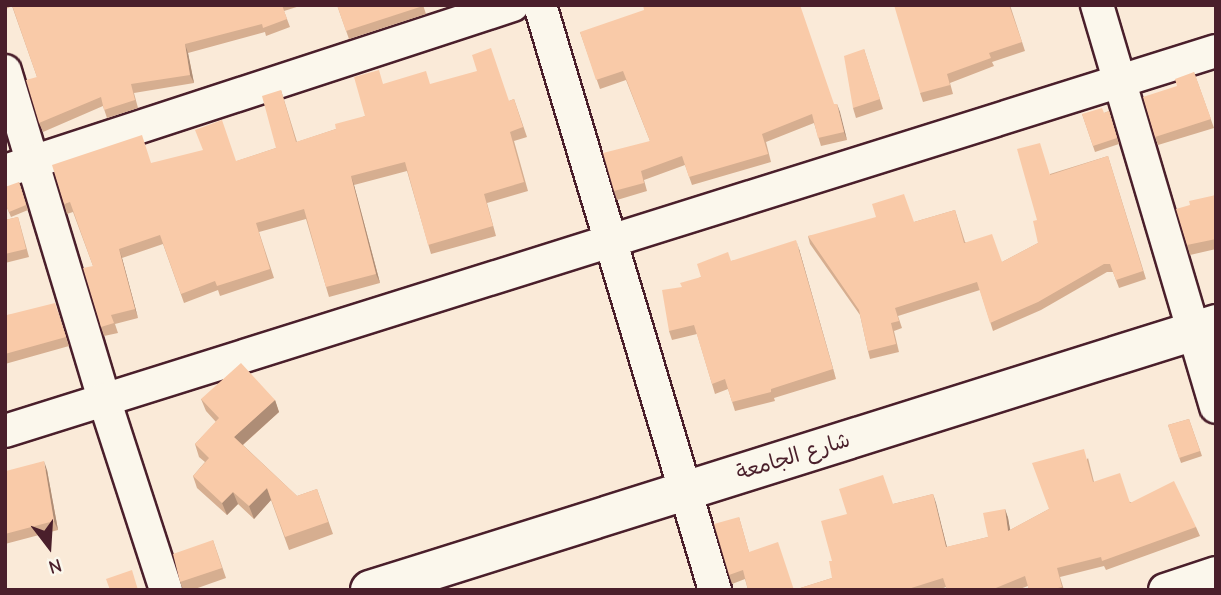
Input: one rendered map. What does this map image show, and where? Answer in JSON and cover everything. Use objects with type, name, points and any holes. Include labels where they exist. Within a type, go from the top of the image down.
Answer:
[{"type":"street","points":[[19,167],[513,5]]},
{"type":"street","points":[[540,5],[608,240],[715,590]]},
{"type":"street","points":[[1097,5],[1205,328],[1216,407]]},
{"type":"street","points":[[5,431],[1216,51]]},
{"type":"street","points":[[5,71],[19,167],[104,399],[166,590]]},
{"type":"street","name":"شارع الجامعة","points":[[370,590],[684,489],[1205,328]]},
{"type":"street","points":[[1165,590],[1216,573]]},
{"type":"building","points":[[12,5],[282,5],[287,19],[263,28],[262,24],[185,44],[190,75],[131,84],[135,100],[104,110],[101,97],[39,123],[26,80],[37,77]]},
{"type":"building","points":[[337,5],[423,5],[423,6],[346,31]]},
{"type":"building","points":[[643,5],[800,5],[834,104],[837,104],[844,132],[818,138],[812,114],[762,134],[768,154],[689,177],[682,156],[641,171],[644,183],[614,191],[603,153],[650,141],[623,71],[596,80],[580,32],[644,10]]},
{"type":"building","points":[[894,5],[1009,5],[1022,42],[989,53],[991,58],[947,74],[950,85],[920,93]]},
{"type":"building","points":[[491,48],[509,101],[514,99],[523,127],[510,132],[524,182],[484,194],[493,226],[428,245],[405,162],[351,176],[376,274],[326,287],[304,209],[256,223],[270,269],[217,286],[215,281],[181,294],[160,235],[119,249],[135,309],[111,315],[114,323],[101,327],[83,268],[93,266],[70,202],[64,204],[52,165],[142,135],[151,163],[203,150],[195,130],[222,120],[236,161],[276,148],[262,96],[281,90],[296,142],[336,129],[335,124],[365,116],[354,77],[379,70],[383,84],[426,71],[430,84],[477,71],[472,55]]},
{"type":"building","points":[[864,49],[880,99],[853,108],[844,56]]},
{"type":"building","points":[[1194,72],[1211,119],[1155,137],[1143,97],[1177,86],[1175,79]]},
{"type":"building","points":[[1102,108],[1104,113],[1109,111],[1117,138],[1093,146],[1082,114]]},
{"type":"building","points":[[1040,143],[1050,175],[1108,156],[1143,271],[1116,280],[1110,264],[1104,264],[1038,302],[990,323],[977,282],[895,308],[899,321],[891,323],[896,344],[868,351],[859,310],[808,236],[876,217],[872,204],[904,194],[914,222],[955,210],[964,243],[992,234],[1002,262],[1038,243],[1033,221],[1037,220],[1017,149]]},
{"type":"building","points":[[19,182],[26,205],[9,212],[5,203],[5,187]]},
{"type":"building","points":[[1216,195],[1216,239],[1187,245],[1176,209],[1190,205],[1189,201]]},
{"type":"building","points":[[18,217],[26,249],[5,254],[5,220]]},
{"type":"building","points":[[796,240],[833,369],[771,389],[771,392],[732,402],[725,379],[712,384],[694,325],[669,331],[662,290],[682,287],[680,283],[701,277],[697,264],[728,252],[731,261]]},
{"type":"building","points":[[55,303],[66,337],[5,354],[5,310],[7,315]]},
{"type":"building","points":[[241,363],[275,400],[234,437],[297,496],[317,489],[328,522],[285,537],[267,488],[249,506],[233,492],[222,503],[193,476],[209,458],[195,444],[219,418],[201,399]]},
{"type":"building","points":[[1189,419],[1200,451],[1179,458],[1168,425]]},
{"type":"building","points":[[1084,449],[1093,482],[1120,473],[1130,503],[1174,481],[1196,527],[1102,561],[1101,557],[1057,568],[1062,587],[1050,590],[1029,590],[1025,576],[991,590],[947,590],[943,578],[905,590],[794,590],[832,578],[829,561],[832,561],[821,521],[847,514],[839,489],[883,475],[893,504],[933,494],[946,547],[988,537],[983,513],[1005,509],[1008,531],[1049,509],[1032,463]]},
{"type":"building","points":[[44,461],[54,521],[5,534],[5,468],[6,471]]},
{"type":"building","points":[[739,517],[749,552],[778,542],[794,590],[748,590],[743,570],[729,575],[714,524]]},
{"type":"building","points":[[213,540],[222,568],[180,582],[173,554]]},
{"type":"building","points":[[132,570],[138,590],[110,590],[106,579]]}]
